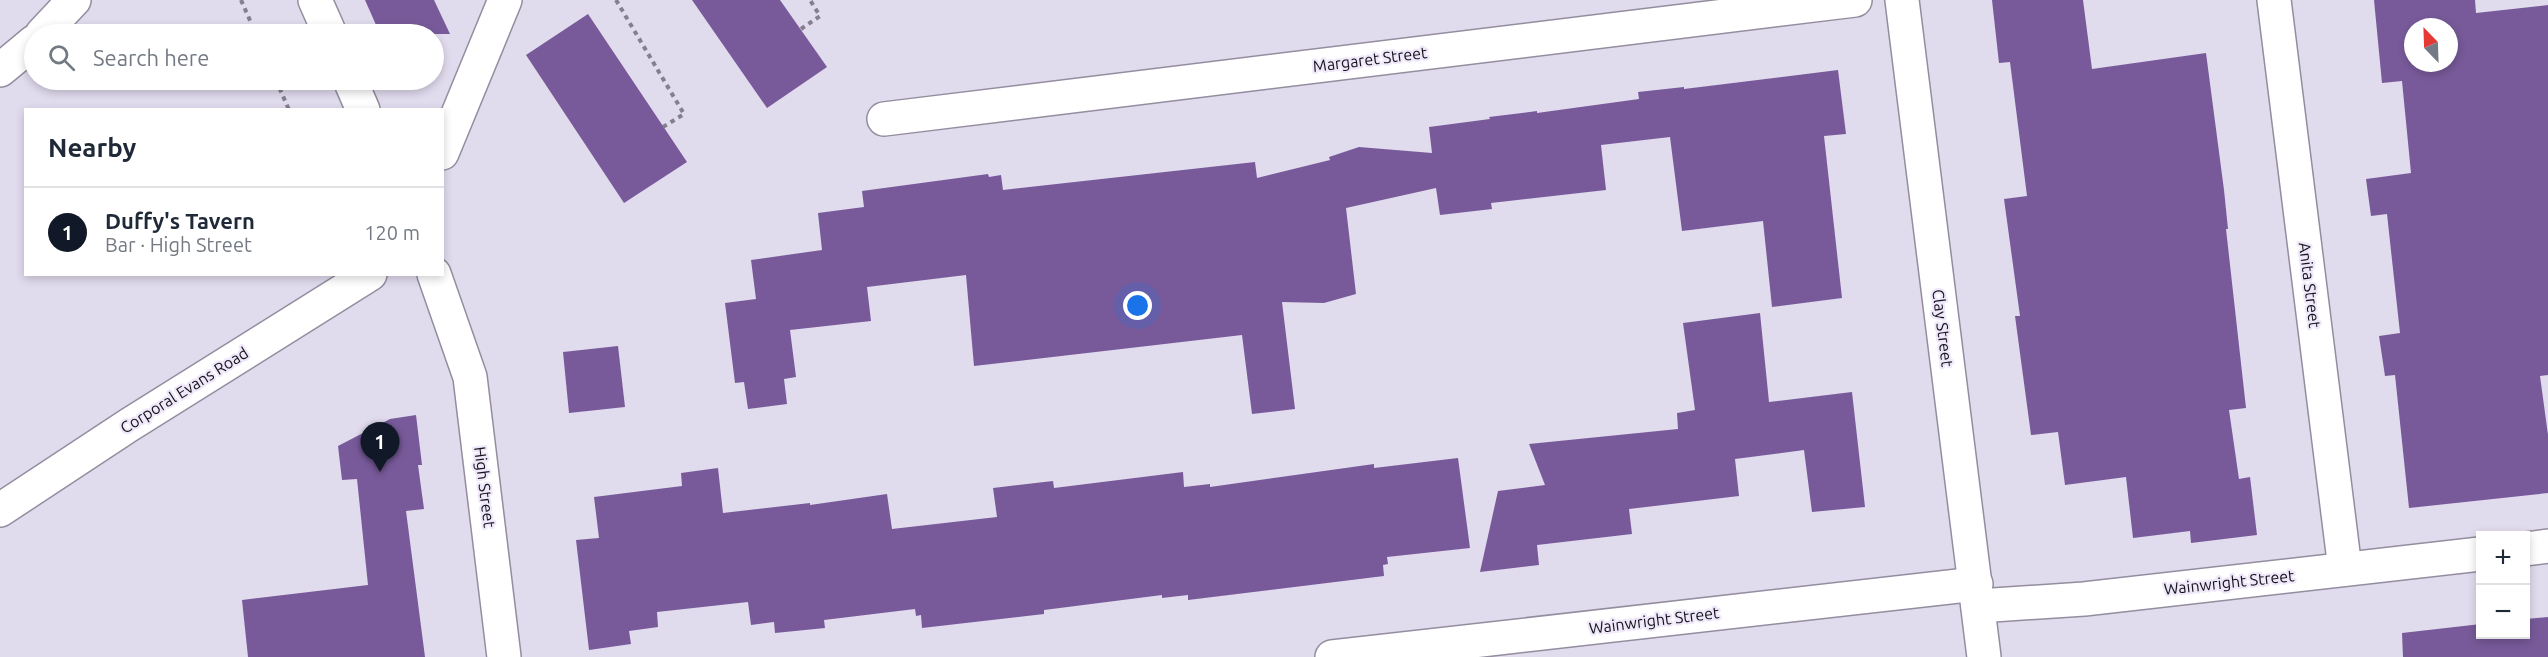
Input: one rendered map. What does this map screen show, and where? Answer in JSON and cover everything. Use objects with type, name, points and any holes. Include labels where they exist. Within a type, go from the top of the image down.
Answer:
[{"type":"street","points":[[51,24],[74,0]]},
{"type":"street","points":[[315,0],[326,24]]},
{"type":"street","points":[[444,148],[505,0]]},
{"type":"street","name":"Margaret Street","points":[[884,119],[1855,0]]},
{"type":"street","name":"Clay Street","points":[[1902,0],[1984,657]]},
{"type":"street","name":"Anita Street","points":[[2274,0],[2345,569]]},
{"type":"street","points":[[0,70],[24,50]]},
{"type":"street","points":[[354,90],[362,108]]},
{"type":"street","name":"Corporal Evans Road","points":[[0,510],[110,437],[367,276]]},
{"type":"street","name":"High Street","points":[[435,276],[471,377],[504,657]]},
{"type":"street","points":[[2530,548],[2548,546]]},
{"type":"street","name":"Wainwright Street","points":[[1332,657],[1977,595],[2084,599],[2476,555]]},
{"type":"path","points":[[241,0],[252,24]]},
{"type":"path","points":[[616,0],[684,114],[663,127]]},
{"type":"path","points":[[801,29],[820,16],[810,0]]},
{"type":"path","points":[[280,90],[288,108]]},
{"type":"building","points":[[365,0],[434,0],[450,34],[444,34],[444,24],[376,24]]},
{"type":"building","points":[[692,0],[780,0],[827,67],[767,108]]},
{"type":"building","points":[[1992,0],[2083,0],[2092,69],[2206,53],[2224,190],[2228,229],[2226,229],[2246,408],[2229,410],[2239,479],[2250,477],[2257,535],[2191,543],[2190,531],[2133,538],[2126,477],[2065,485],[2058,432],[2031,435],[2015,316],[2020,316],[2004,199],[2027,196],[2010,62],[1999,63]]},
{"type":"building","points":[[2374,0],[2475,0],[2476,13],[2548,5],[2548,375],[2540,376],[2548,435],[2548,493],[2409,508],[2395,375],[2385,376],[2379,336],[2400,333],[2387,214],[2371,216],[2366,179],[2411,173],[2402,81],[2382,83]]},
{"type":"building","points":[[588,14],[687,162],[624,203],[526,55]]},
{"type":"building","points":[[1838,70],[1846,134],[1824,136],[1842,298],[1772,307],[1763,221],[1682,231],[1670,137],[1601,145],[1606,190],[1491,203],[1492,209],[1440,215],[1436,188],[1346,208],[1356,294],[1324,303],[1282,302],[1295,409],[1252,414],[1242,335],[974,366],[966,275],[867,287],[871,321],[790,330],[796,377],[784,379],[787,404],[748,409],[744,382],[735,383],[725,303],[756,299],[751,260],[822,250],[818,213],[864,207],[862,191],[988,174],[989,177],[1001,175],[1003,190],[1255,162],[1257,178],[1330,160],[1329,157],[1359,147],[1432,153],[1429,127],[1490,119],[1489,117],[1639,99],[1638,92],[1684,87],[1684,89]]},
{"type":"building","points":[[1760,313],[1769,402],[1852,392],[1865,507],[1812,512],[1804,450],[1735,459],[1739,496],[1629,509],[1632,534],[1537,545],[1539,565],[1480,572],[1498,491],[1545,485],[1529,444],[1678,429],[1677,413],[1695,410],[1683,323]]},
{"type":"building","points":[[618,346],[625,407],[569,413],[563,352]]},
{"type":"building","points":[[416,415],[422,465],[418,465],[424,509],[406,511],[425,657],[248,657],[242,600],[368,585],[357,479],[342,480],[338,446],[390,419]]},
{"type":"building","points":[[1458,458],[1470,548],[1387,557],[1388,564],[1383,565],[1384,576],[1188,600],[1188,595],[1162,598],[1162,595],[1044,610],[1044,614],[922,628],[921,615],[916,616],[915,609],[824,620],[825,628],[775,633],[774,622],[751,625],[748,602],[657,612],[658,627],[629,631],[631,644],[589,650],[576,540],[599,538],[594,497],[682,486],[681,473],[718,468],[723,513],[810,503],[810,505],[887,494],[892,529],[997,517],[993,488],[1053,481],[1054,488],[1183,472],[1184,487],[1210,484],[1210,487],[1374,464],[1374,468]]},
{"type":"building","points":[[2548,617],[2548,657],[2403,657],[2402,633],[2476,625],[2476,639],[2530,639],[2530,619]]},
{"type":"place","name":"Duffy's Tavern","points":[[380,472]]}]
